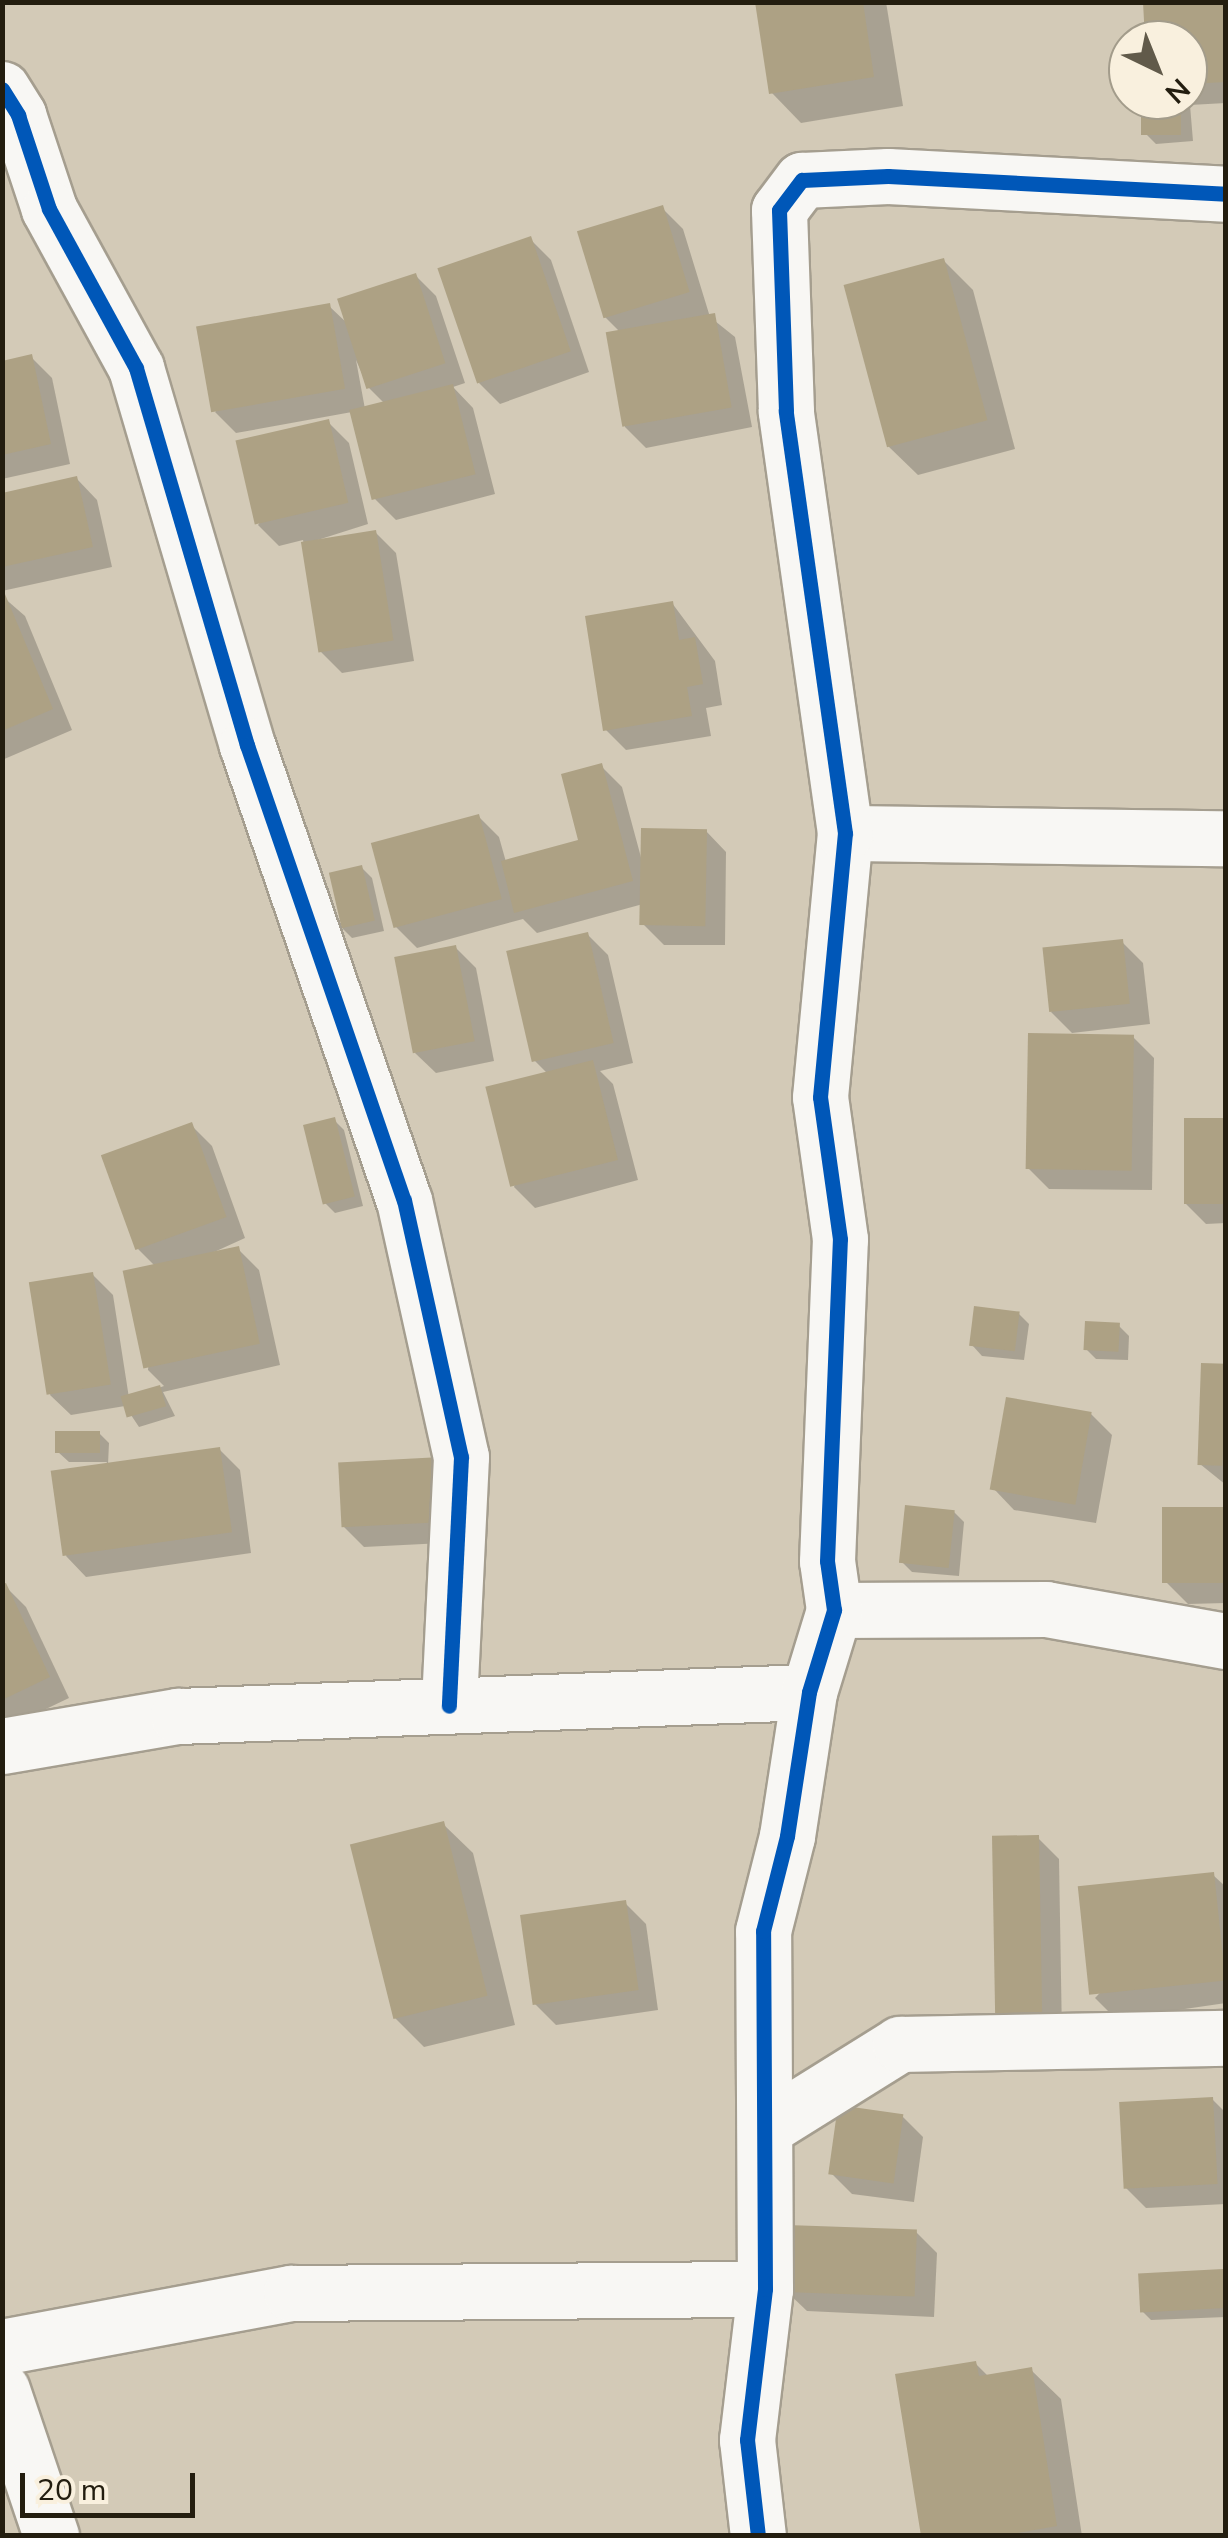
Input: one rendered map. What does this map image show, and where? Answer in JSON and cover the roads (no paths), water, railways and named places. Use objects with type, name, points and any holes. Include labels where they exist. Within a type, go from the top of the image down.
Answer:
[{"type":"street","points":[[2,89],[18,115],[49,210],[136,368],[248,745],[404,1200],[461,1458],[448,1706]]},
{"type":"street","points":[[758,2536],[747,2440],[766,2289],[763,1931],[787,1836],[808,1692],[834,1610],[826,1561],[840,1239],[820,1098],[845,833],[786,411],[779,210],[802,180],[888,176],[1226,194]]},
{"type":"street","points":[[845,833],[1226,838]]},
{"type":"street","points":[[834,1610],[1046,1610],[1226,1641]]},
{"type":"street","points":[[2,1746],[178,1716],[808,1692]]},
{"type":"street","points":[[765,2128],[900,2044],[1226,2038]]},
{"type":"street","points":[[2,2348],[291,2293],[766,2289]]},
{"type":"street","points":[[2,2390],[51,2536]]}]
